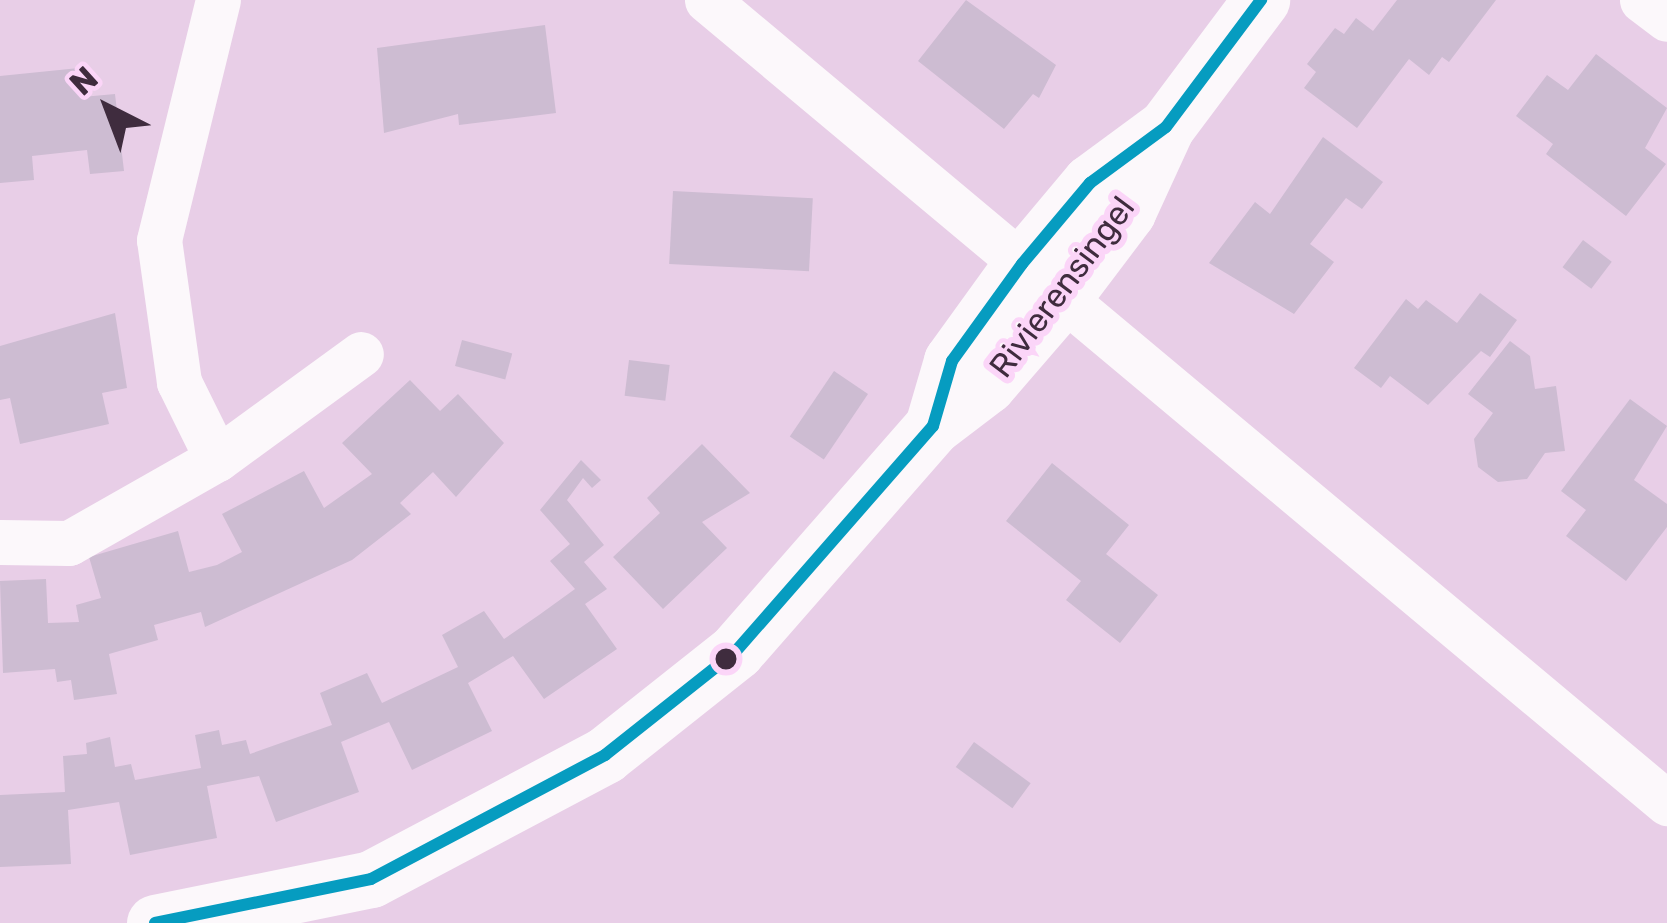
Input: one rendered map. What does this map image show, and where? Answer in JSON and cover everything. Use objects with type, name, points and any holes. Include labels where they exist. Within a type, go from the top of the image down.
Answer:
[{"type":"street","points":[[217,459],[179,382],[159,240],[218,0]]},
{"type":"street","points":[[707,0],[1667,803]]},
{"type":"street","name":"Rivierensingel","points":[[155,923],[371,879],[605,755],[752,635],[933,426],[952,361],[1042,281],[1090,183],[1166,127],[1261,0]]},
{"type":"street","points":[[1642,0],[1667,19]]},
{"type":"street","points":[[0,542],[69,542],[217,459],[361,354]]},
{"type":"building","points":[[966,0],[1056,65],[1039,98],[1033,94],[1004,129],[918,61]]},
{"type":"building","points":[[1397,0],[1496,0],[1449,62],[1442,57],[1429,75],[1409,59],[1357,128],[1304,88],[1316,72],[1307,64],[1335,28],[1344,34],[1356,18],[1373,31]]},
{"type":"building","points":[[545,25],[556,113],[459,125],[458,114],[384,133],[377,48]]},
{"type":"building","points":[[1596,54],[1667,108],[1645,148],[1666,164],[1626,216],[1546,154],[1553,144],[1516,116],[1547,75],[1568,90]]},
{"type":"building","points":[[79,68],[82,97],[115,94],[124,171],[90,174],[87,150],[32,156],[34,180],[0,183],[0,76]]},
{"type":"building","points":[[1323,137],[1383,182],[1362,209],[1346,198],[1310,244],[1334,262],[1294,314],[1209,263],[1255,202],[1270,214]]},
{"type":"building","points":[[673,191],[813,198],[809,271],[669,264]]},
{"type":"building","points":[[1583,240],[1612,262],[1591,289],[1563,267]]},
{"type":"building","points":[[1480,293],[1517,320],[1490,357],[1481,351],[1428,405],[1390,376],[1381,388],[1354,368],[1406,299],[1418,309],[1426,300],[1457,323]]},
{"type":"building","points":[[115,313],[127,388],[102,393],[109,424],[20,444],[10,398],[0,400],[0,346]]},
{"type":"building","points":[[462,340],[512,353],[505,380],[455,366]]},
{"type":"building","points":[[1510,341],[1530,356],[1535,389],[1556,386],[1565,451],[1545,453],[1527,479],[1498,482],[1478,467],[1474,439],[1493,413],[1468,394]]},
{"type":"building","points":[[629,360],[670,365],[665,401],[625,396]]},
{"type":"building","points":[[834,371],[868,394],[824,459],[790,436]]},
{"type":"building","points":[[410,380],[440,411],[458,394],[504,443],[456,497],[433,472],[400,503],[411,514],[352,560],[205,627],[201,612],[154,625],[158,640],[109,654],[117,694],[74,700],[71,680],[57,682],[55,669],[3,673],[0,581],[46,579],[48,623],[79,622],[76,605],[101,598],[89,557],[178,531],[189,572],[217,565],[242,552],[222,514],[304,471],[324,508],[372,474],[342,443]]},
{"type":"building","points":[[1630,399],[1667,426],[1634,480],[1667,504],[1667,527],[1626,581],[1566,536],[1586,510],[1561,491]]},
{"type":"building","points":[[702,444],[750,493],[702,522],[727,548],[663,609],[613,557],[660,513],[647,498]]},
{"type":"building","points":[[581,460],[601,480],[592,488],[583,478],[567,500],[604,545],[584,562],[607,589],[585,604],[617,649],[544,699],[513,656],[468,683],[492,731],[412,770],[389,722],[341,742],[359,792],[276,822],[259,776],[207,786],[217,838],[130,855],[119,802],[68,810],[71,864],[0,867],[0,795],[65,792],[63,756],[87,754],[86,743],[110,737],[115,767],[131,764],[135,780],[201,768],[195,735],[219,730],[222,745],[246,740],[250,754],[332,725],[320,693],[367,673],[382,703],[458,667],[442,635],[484,611],[504,639],[539,615],[575,589],[550,561],[570,544],[540,510]]},
{"type":"building","points":[[1052,463],[1129,525],[1106,554],[1158,595],[1120,643],[1066,600],[1081,581],[1006,521]]},
{"type":"building","points":[[974,742],[1031,783],[1012,808],[956,767]]},
{"type":"transit line","points":[[155,923],[371,879],[605,755],[736,651],[933,426],[952,361],[1022,264],[1090,183],[1166,127],[1261,0]]}]
